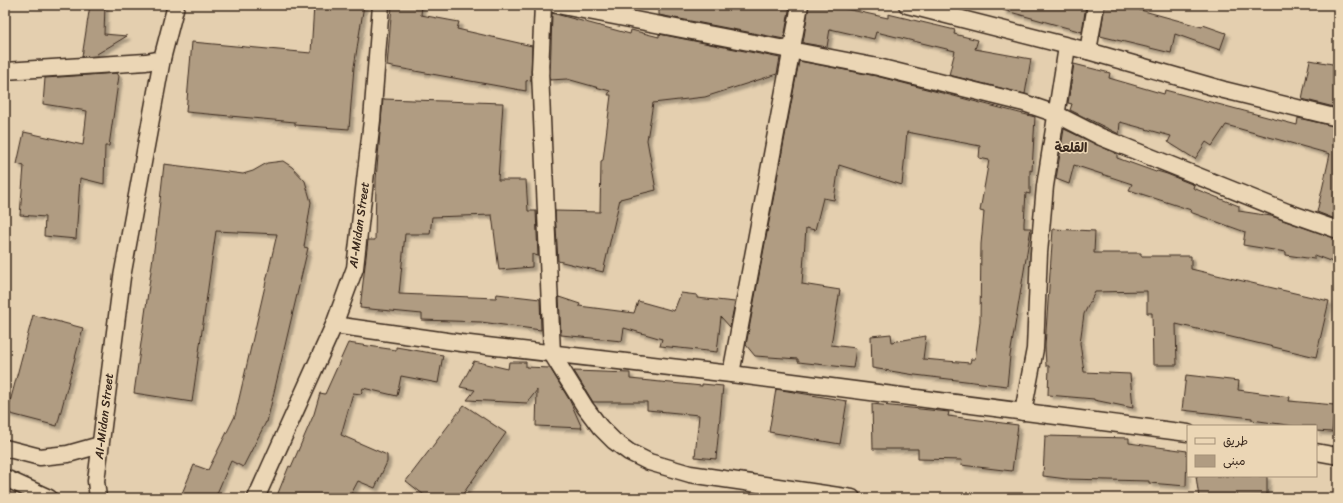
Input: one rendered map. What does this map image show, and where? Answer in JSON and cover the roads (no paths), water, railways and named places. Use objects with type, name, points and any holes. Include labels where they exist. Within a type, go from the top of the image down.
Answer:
[{"type":"street","name":"AI-Midan Street","points":[[98,498],[96,481],[122,277],[162,59],[176,5]]},
{"type":"street","name":"AI-Midan Street","points":[[256,498],[334,325],[355,268],[370,135],[381,5]]},
{"type":"street","points":[[543,5],[540,71],[552,354],[585,407],[600,427],[614,441],[649,462],[690,474],[852,498]]},
{"type":"street","points":[[557,5],[878,67],[1024,103],[1056,114],[1101,137],[1287,212],[1338,230]]},
{"type":"street","points":[[731,374],[793,51],[800,5]]},
{"type":"street","points":[[907,5],[1067,47],[1088,51],[1224,90],[1338,118]]},
{"type":"street","points":[[1088,51],[1096,5]]},
{"type":"street","points":[[1023,412],[1035,349],[1039,253],[1045,186],[1067,47]]},
{"type":"street","points":[[5,72],[139,63],[162,59]]},
{"type":"street","points":[[334,325],[552,354],[731,374],[1187,434]]},
{"type":"street","points":[[5,448],[40,457],[68,454],[100,445]]},
{"type":"street","points":[[1317,452],[1338,456]]},
{"type":"street","points":[[5,478],[49,498]]},
{"type":"district","name":"القلعة","points":[[1071,147]]}]
